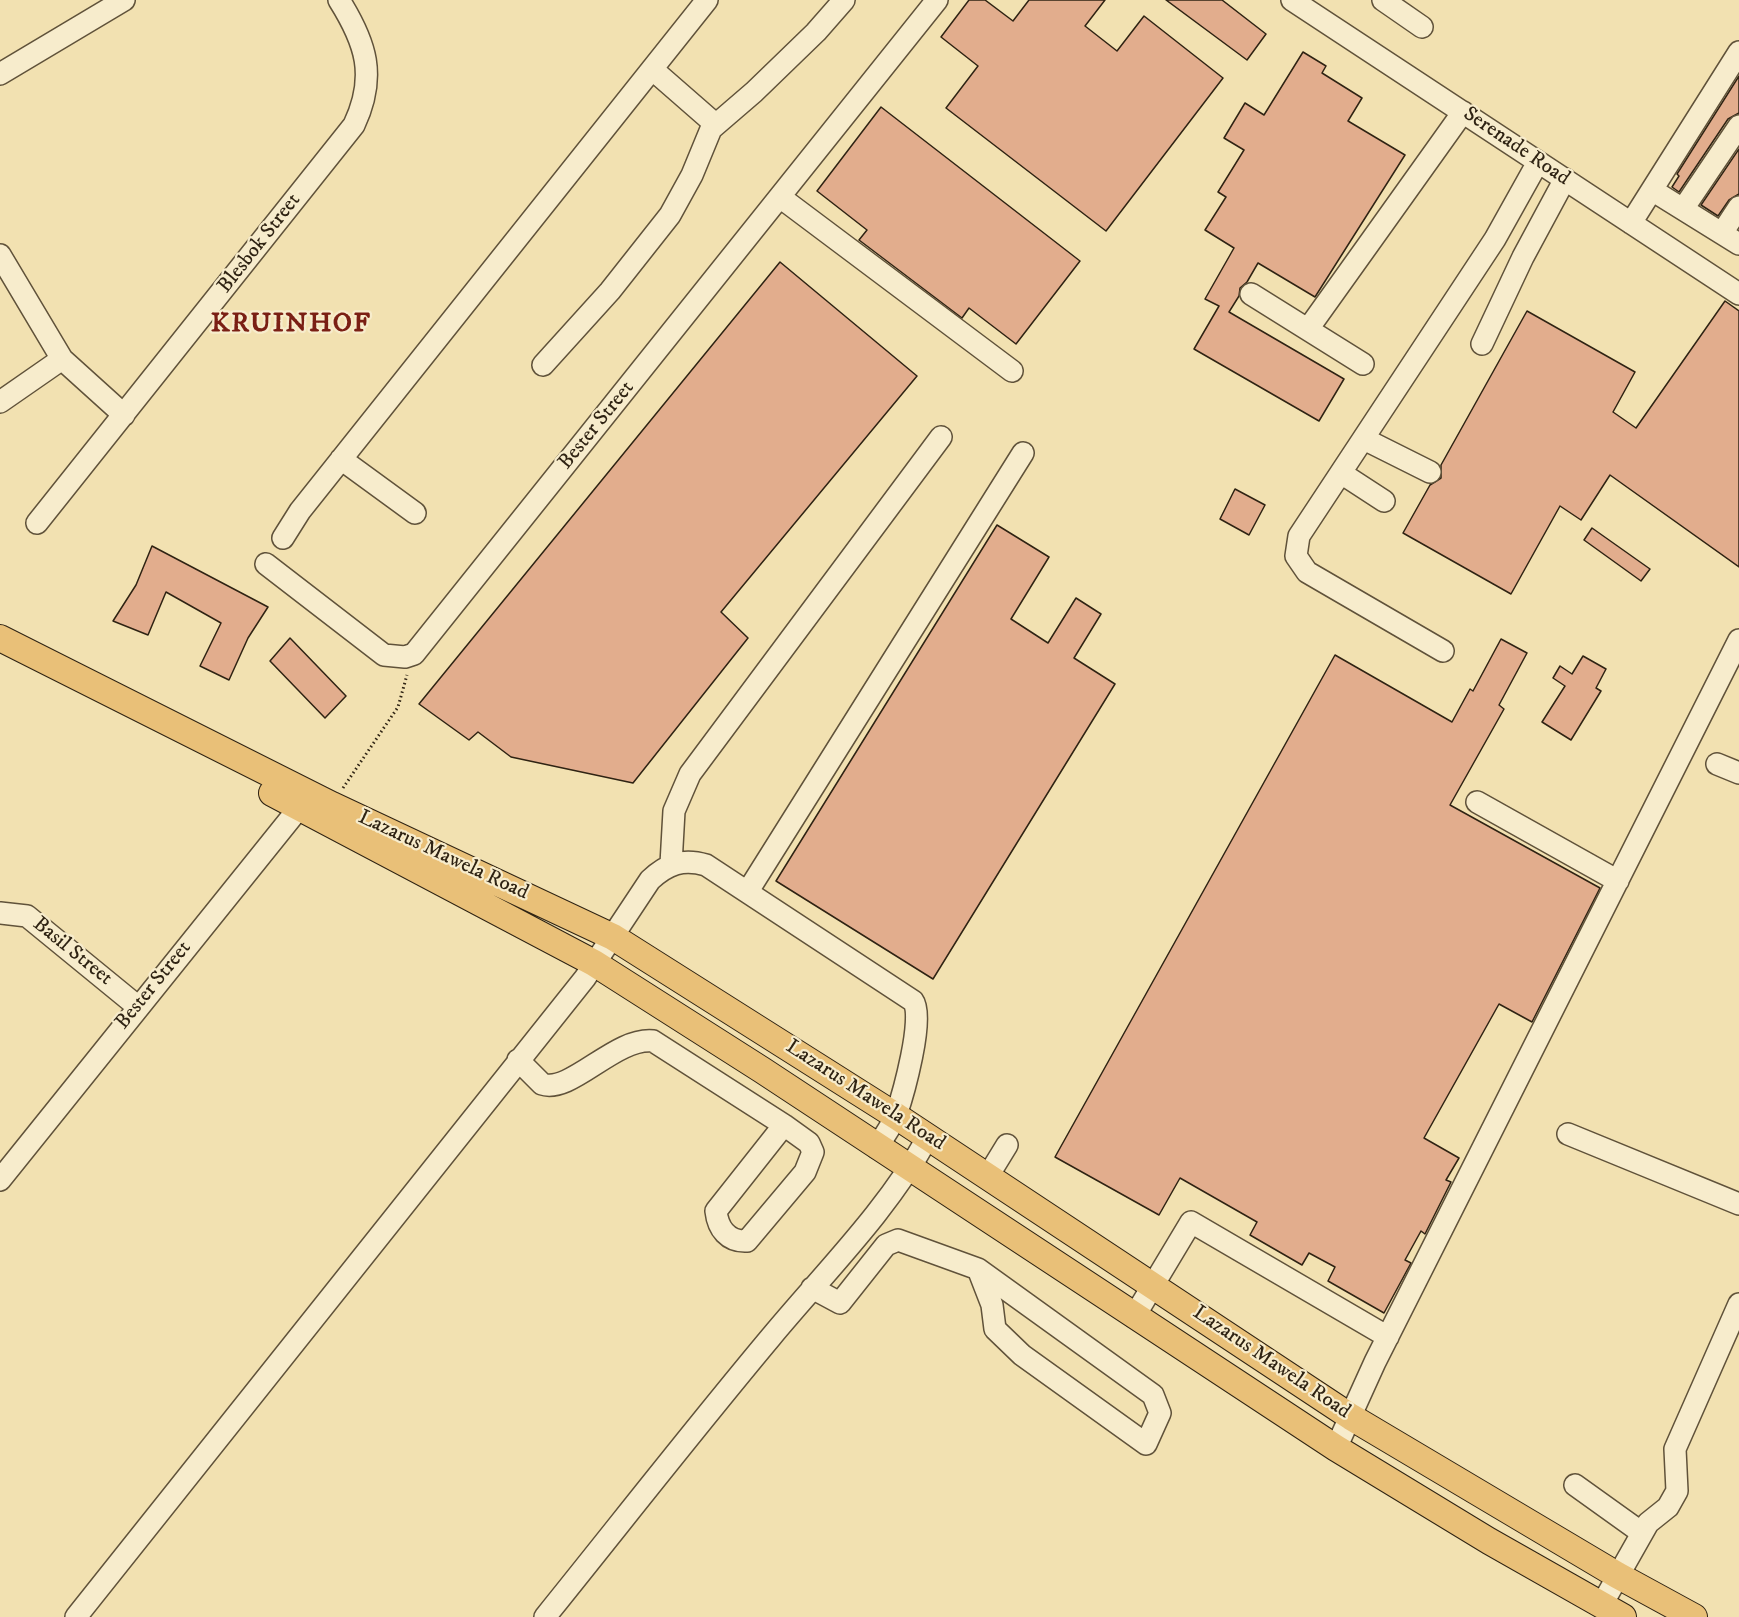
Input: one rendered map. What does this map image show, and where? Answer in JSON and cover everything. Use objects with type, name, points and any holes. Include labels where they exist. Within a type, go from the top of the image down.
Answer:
[{"type":"main road","name":"Lazarus Mawela Road","points":[[0,638],[303,800],[594,963],[1336,1448],[1612,1611]]},
{"type":"main road","name":"Lazarus Mawela Road","points":[[0,655],[173,741],[303,800],[332,805],[613,937],[896,1116],[1351,1417],[1617,1575],[1694,1617]]},
{"type":"street","points":[[0,74],[124,0]]},
{"type":"street","name":"Blesbok Street","points":[[37,523],[354,125],[366,93],[365,49],[356,27],[339,0]]},
{"type":"street","points":[[283,538],[341,459],[707,0]]},
{"type":"street","points":[[543,365],[610,291],[670,215],[715,124],[754,92],[844,0]]},
{"type":"street","name":"Bester Street","points":[[414,654],[937,0]]},
{"type":"street","name":"Serenade Road","points":[[1292,0],[1739,294]]},
{"type":"street","points":[[1383,0],[1422,27]]},
{"type":"street","points":[[1631,223],[1739,52]]},
{"type":"street","points":[[652,69],[715,124]]},
{"type":"street","points":[[1308,329],[1463,112]]},
{"type":"street","points":[[1683,209],[1739,126]]},
{"type":"street","points":[[1443,651],[1306,572],[1296,556],[1299,536],[1495,239],[1538,162]]},
{"type":"street","points":[[1482,344],[1523,257],[1565,179]]},
{"type":"street","points":[[1652,190],[1730,239],[1739,207]]},
{"type":"street","points":[[780,197],[1012,371]]},
{"type":"street","points":[[0,255],[62,359],[124,415]]},
{"type":"street","points":[[1251,294],[1363,364]]},
{"type":"street","points":[[0,402],[62,359]]},
{"type":"street","points":[[671,864],[674,811],[690,774],[941,437]]},
{"type":"street","points":[[1364,440],[1430,472]]},
{"type":"street","points":[[748,891],[1023,453]]},
{"type":"street","points":[[341,459],[414,513]]},
{"type":"street","points":[[1341,473],[1384,501]]},
{"type":"street","points":[[266,564],[384,655],[405,657],[414,654]]},
{"type":"street","points":[[1336,1448],[1388,1336],[1739,640]]},
{"type":"street","points":[[1718,764],[1739,773]]},
{"type":"street","name":"Bester Street","points":[[0,1180],[303,800]]},
{"type":"street","points":[[1478,802],[1618,881]]},
{"type":"street","points":[[76,1617],[594,963],[650,880],[671,864],[692,861],[706,866],[901,992],[916,1006],[916,1034],[896,1116],[877,1148]]},
{"type":"street","name":"Basil Street","points":[[0,913],[27,916],[137,1006]]},
{"type":"street","points":[[518,1060],[542,1084],[558,1086],[633,1041],[653,1041],[784,1125],[809,1143],[813,1152],[805,1172],[747,1241],[737,1242],[724,1233],[717,1223],[716,1211],[784,1125]]},
{"type":"street","points":[[1568,1134],[1739,1204]]},
{"type":"street","points":[[545,1617],[812,1288],[849,1248],[910,1169],[928,1137]]},
{"type":"street","points":[[988,1176],[1007,1145]]},
{"type":"street","points":[[1134,1317],[1191,1222],[1388,1336]]},
{"type":"street","points":[[812,1288],[840,1302],[886,1245],[898,1240],[978,1269],[1153,1395],[1160,1413],[1146,1444],[1023,1355],[995,1329],[992,1305],[978,1269]]},
{"type":"street","points":[[1612,1611],[1617,1575],[1648,1523],[1668,1506],[1677,1491],[1675,1449],[1739,1304]]},
{"type":"street","points":[[1575,1485],[1642,1533]]},
{"type":"path","points":[[332,805],[398,707],[414,654]]},
{"type":"building","points":[[969,0],[985,0],[1013,21],[1029,0],[1105,0],[1085,26],[1117,51],[1144,16],[1223,78],[1106,231],[946,108],[978,66],[941,37]]},
{"type":"building","points":[[1166,0],[1222,0],[1266,34],[1247,60]]},
{"type":"building","points":[[1303,52],[1326,66],[1322,73],[1362,98],[1348,121],[1405,155],[1315,297],[1258,263],[1247,282],[1240,288],[1239,296],[1229,312],[1344,379],[1319,421],[1194,349],[1219,306],[1205,299],[1234,248],[1205,230],[1226,197],[1218,192],[1244,150],[1224,138],[1245,103],[1264,115]]},
{"type":"building","points":[[1739,76],[1739,113],[1728,119],[1679,192],[1672,187],[1679,176],[1677,174]]},
{"type":"building","points":[[881,107],[1080,261],[1016,344],[969,308],[962,318],[859,240],[867,230],[817,191]]},
{"type":"building","points":[[1739,149],[1739,194],[1729,200],[1718,216],[1701,205]]},
{"type":"building","points":[[780,262],[917,376],[721,612],[748,638],[633,783],[511,757],[478,732],[469,740],[419,704]]},
{"type":"building","points":[[1725,301],[1739,311],[1739,567],[1610,475],[1581,520],[1560,506],[1511,594],[1403,533],[1430,485],[1441,478],[1441,465],[1527,311],[1635,372],[1613,412],[1636,428]]},
{"type":"building","points":[[1235,489],[1265,505],[1249,535],[1220,519]]},
{"type":"building","points":[[997,525],[1049,557],[1011,619],[1048,643],[1076,598],[1101,614],[1074,658],[1115,684],[933,979],[776,881]]},
{"type":"building","points":[[1592,528],[1650,569],[1641,581],[1584,540]]},
{"type":"building","points":[[152,546],[268,607],[248,638],[229,680],[200,666],[221,623],[166,592],[148,635],[113,621],[136,585]]},
{"type":"building","points":[[290,638],[346,696],[325,718],[270,661]]},
{"type":"building","points":[[1501,639],[1527,653],[1499,705],[1504,709],[1450,805],[1600,888],[1532,1022],[1499,1004],[1424,1138],[1459,1158],[1446,1180],[1451,1182],[1425,1234],[1421,1231],[1405,1260],[1411,1263],[1384,1313],[1328,1281],[1335,1267],[1309,1253],[1302,1265],[1250,1235],[1257,1222],[1180,1178],[1159,1215],[1055,1157],[1335,655],[1452,722],[1470,689],[1473,691]]},
{"type":"building","points":[[1583,656],[1606,669],[1596,688],[1601,691],[1571,740],[1542,722],[1565,686],[1553,678],[1560,666],[1572,674]]},
{"type":"district","name":"KRUINHOF","points":[[291,325]]}]
